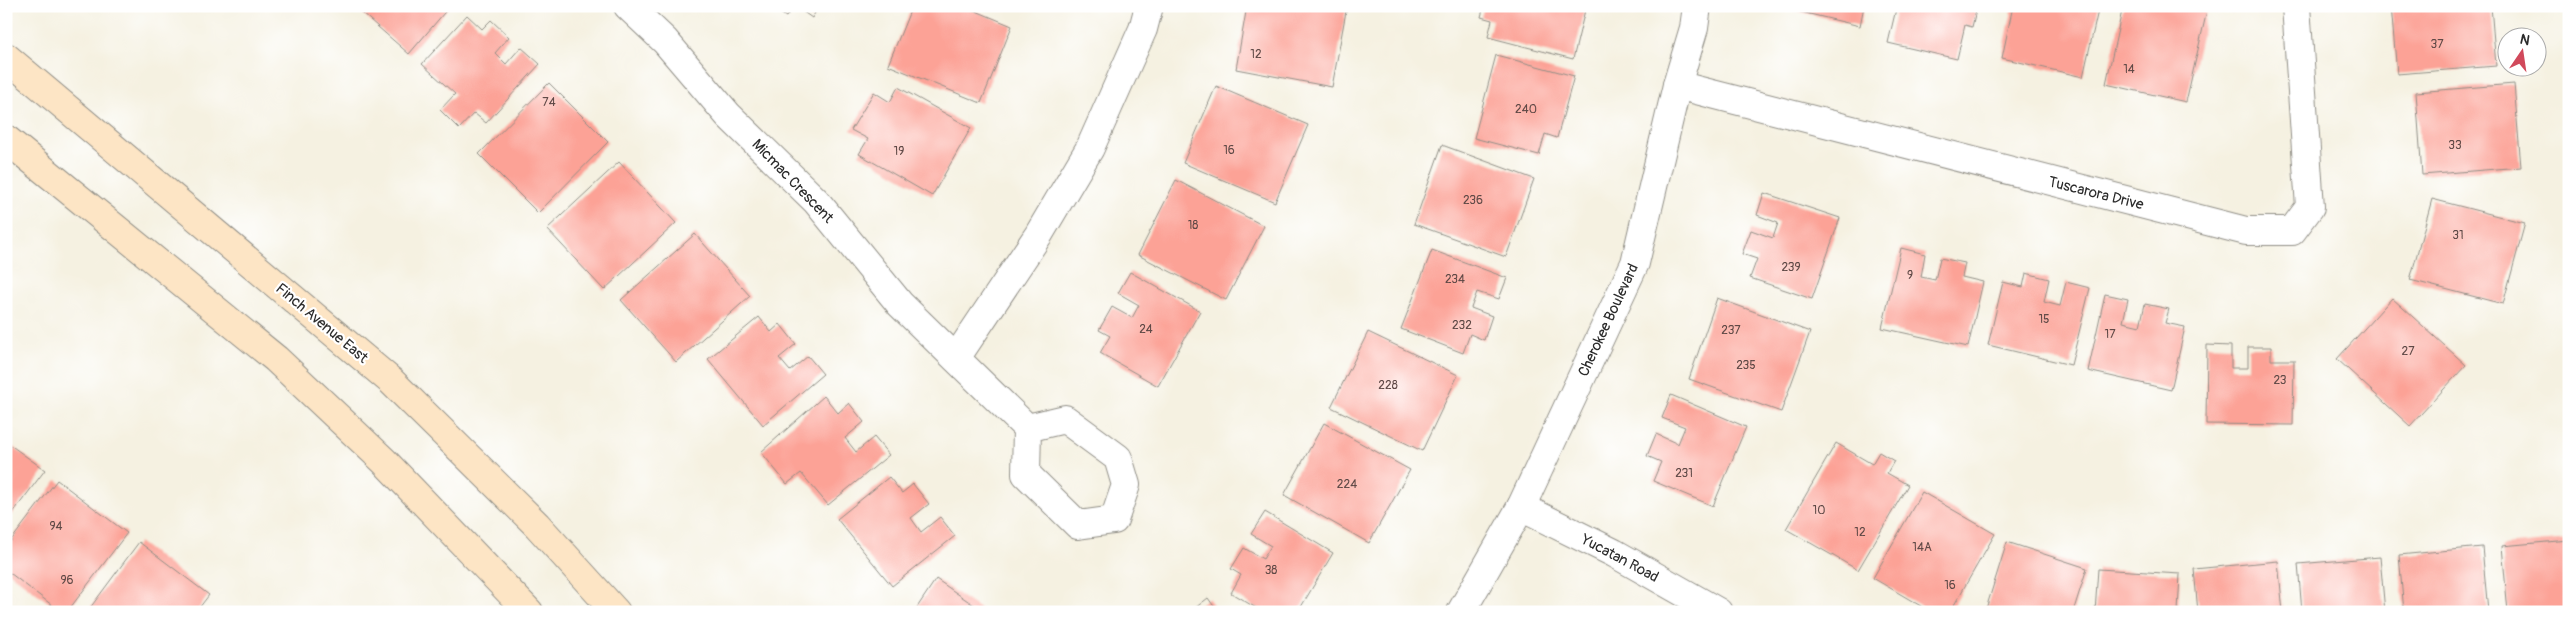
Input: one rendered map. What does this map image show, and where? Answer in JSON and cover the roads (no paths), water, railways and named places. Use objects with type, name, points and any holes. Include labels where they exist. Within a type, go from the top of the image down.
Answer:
[{"type":"main road","name":"Finch Avenue East","points":[[6,57],[391,381],[537,525],[616,612]]},
{"type":"main road","points":[[6,139],[276,359],[384,462],[529,612]]},
{"type":"street","name":"Micmac Crescent","points":[[628,6],[665,41],[728,115],[816,201],[900,304],[1027,428]]},
{"type":"street","points":[[956,358],[1039,234],[1090,148],[1143,29],[1149,6]]},
{"type":"street","name":"Cherokee Boulevard","points":[[1461,612],[1521,507],[1635,263],[1677,86],[1694,28],[1697,6]]},
{"type":"street","name":"Tuscarora Drive","points":[[1677,86],[2246,231],[2292,231],[2310,207],[2296,6]]},
{"type":"street","name":"Yucatan Road","points":[[1521,507],[1614,553],[1718,612]]}]
